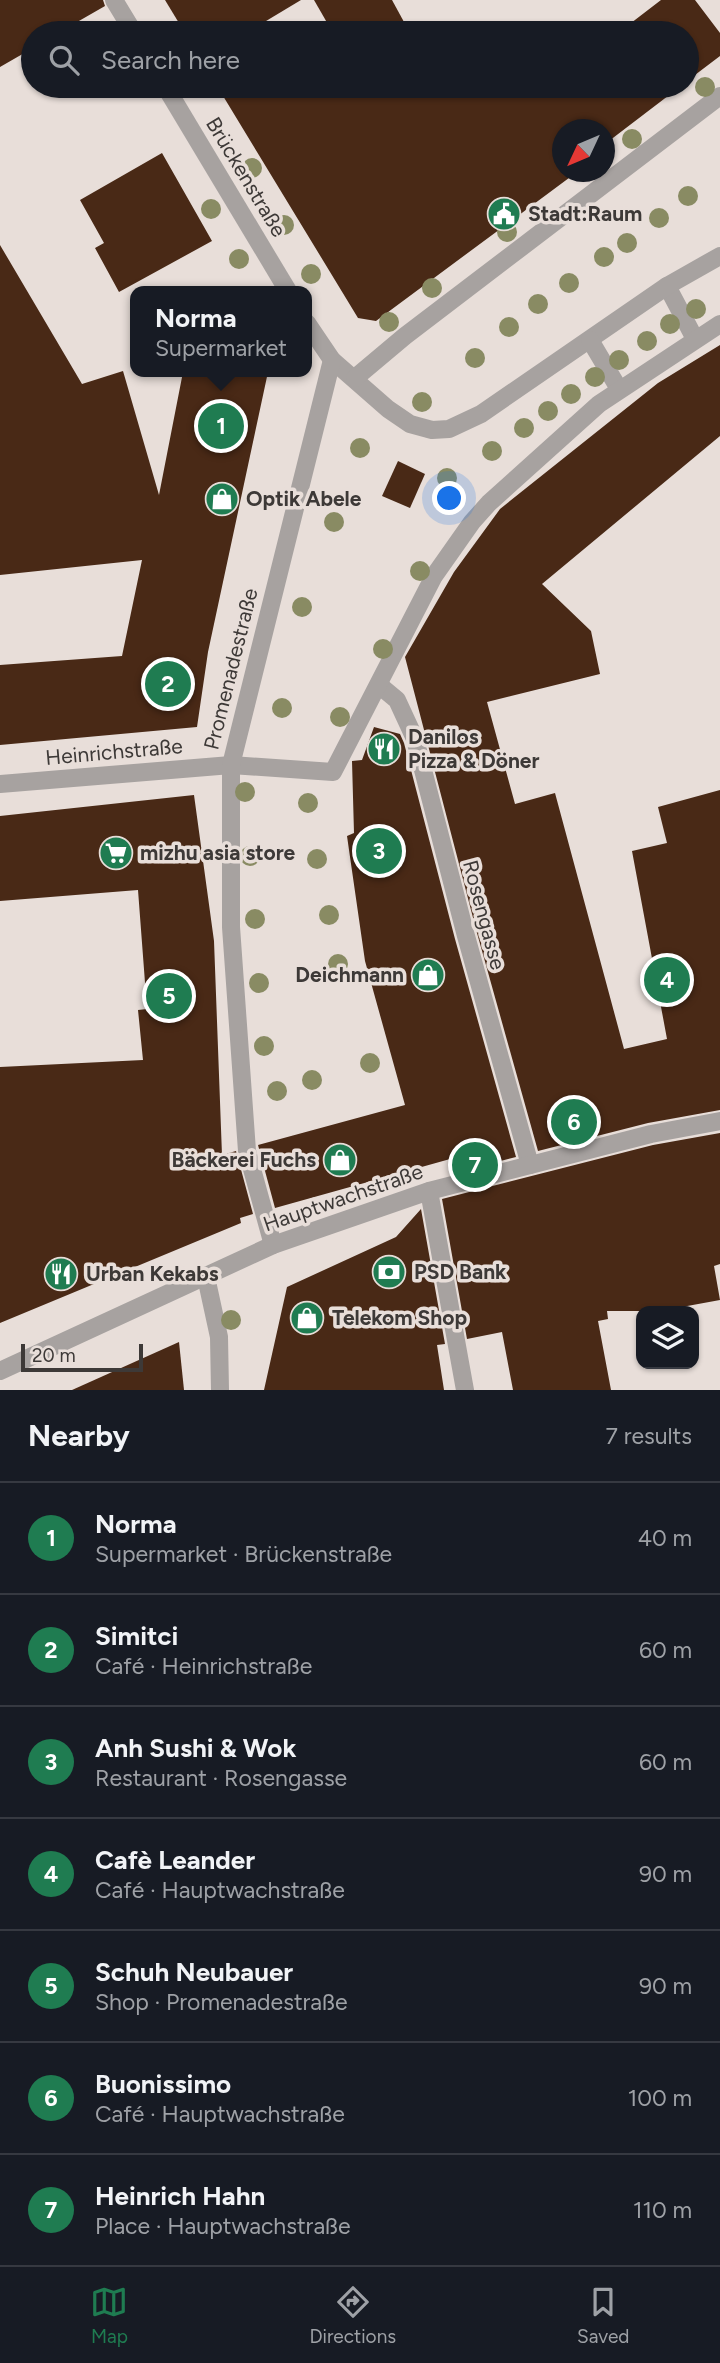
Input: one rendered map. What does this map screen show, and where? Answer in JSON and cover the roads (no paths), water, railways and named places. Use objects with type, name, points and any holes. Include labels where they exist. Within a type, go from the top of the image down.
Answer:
[{"type":"street","points":[[114,0],[127,21]]},
{"type":"street","points":[[355,378],[405,336],[720,96]]},
{"type":"street","name":"Brückenstraße","points":[[172,98],[285,286]]},
{"type":"street","points":[[312,330],[332,360],[388,409],[410,424],[432,430],[449,429],[481,414],[667,286],[720,257]]},
{"type":"street","points":[[667,286],[695,339]]},
{"type":"street","points":[[379,685],[434,576],[472,522],[489,503],[598,404],[720,324]]},
{"type":"street","points":[[590,340],[619,389]]},
{"type":"street","name":"Promenadestraße","points":[[273,1245],[247,1151],[231,926],[231,765],[332,360]]},
{"type":"street","name":"Heinrichstraße","points":[[0,784],[231,765],[333,772],[379,685]]},
{"type":"street","name":"Rosengasse","points":[[379,685],[397,700],[415,739],[466,936],[530,1165]]},
{"type":"street","name":"Hauptwachstraße","points":[[0,1371],[273,1245],[429,1191],[651,1133],[720,1121]]},
{"type":"street","points":[[429,1191],[465,1390]]},
{"type":"street","points":[[206,1277],[219,1337],[220,1390]]},
{"type":"place","name":"Stadt:Raum","points":[[504,214]]},
{"type":"place","name":"Norma","points":[[221,426]]},
{"type":"place","name":"Optik Abele","points":[[222,499]]},
{"type":"place","name":"Simitci","points":[[168,684]]},
{"type":"place","name":"Danilos Pizza & Döner","points":[[384,749]]},
{"type":"place","name":"Anh Sushi & Wok","points":[[379,851]]},
{"type":"place","name":"mizhu asia store","points":[[116,853]]},
{"type":"place","name":"Deichmann","points":[[428,975]]},
{"type":"place","name":"Cafè Leander","points":[[667,980]]},
{"type":"place","name":"Schuh Neubauer","points":[[169,996]]},
{"type":"place","name":"Buonissimo","points":[[574,1122]]},
{"type":"place","name":"Bäckerei Fuchs","points":[[340,1160]]},
{"type":"place","name":"Heinrich Hahn","points":[[475,1165]]},
{"type":"place","name":"PSD Bank","points":[[389,1272]]},
{"type":"place","name":"Urban Kekabs","points":[[61,1274]]},
{"type":"place","name":"Telekom Shop","points":[[307,1318]]}]
